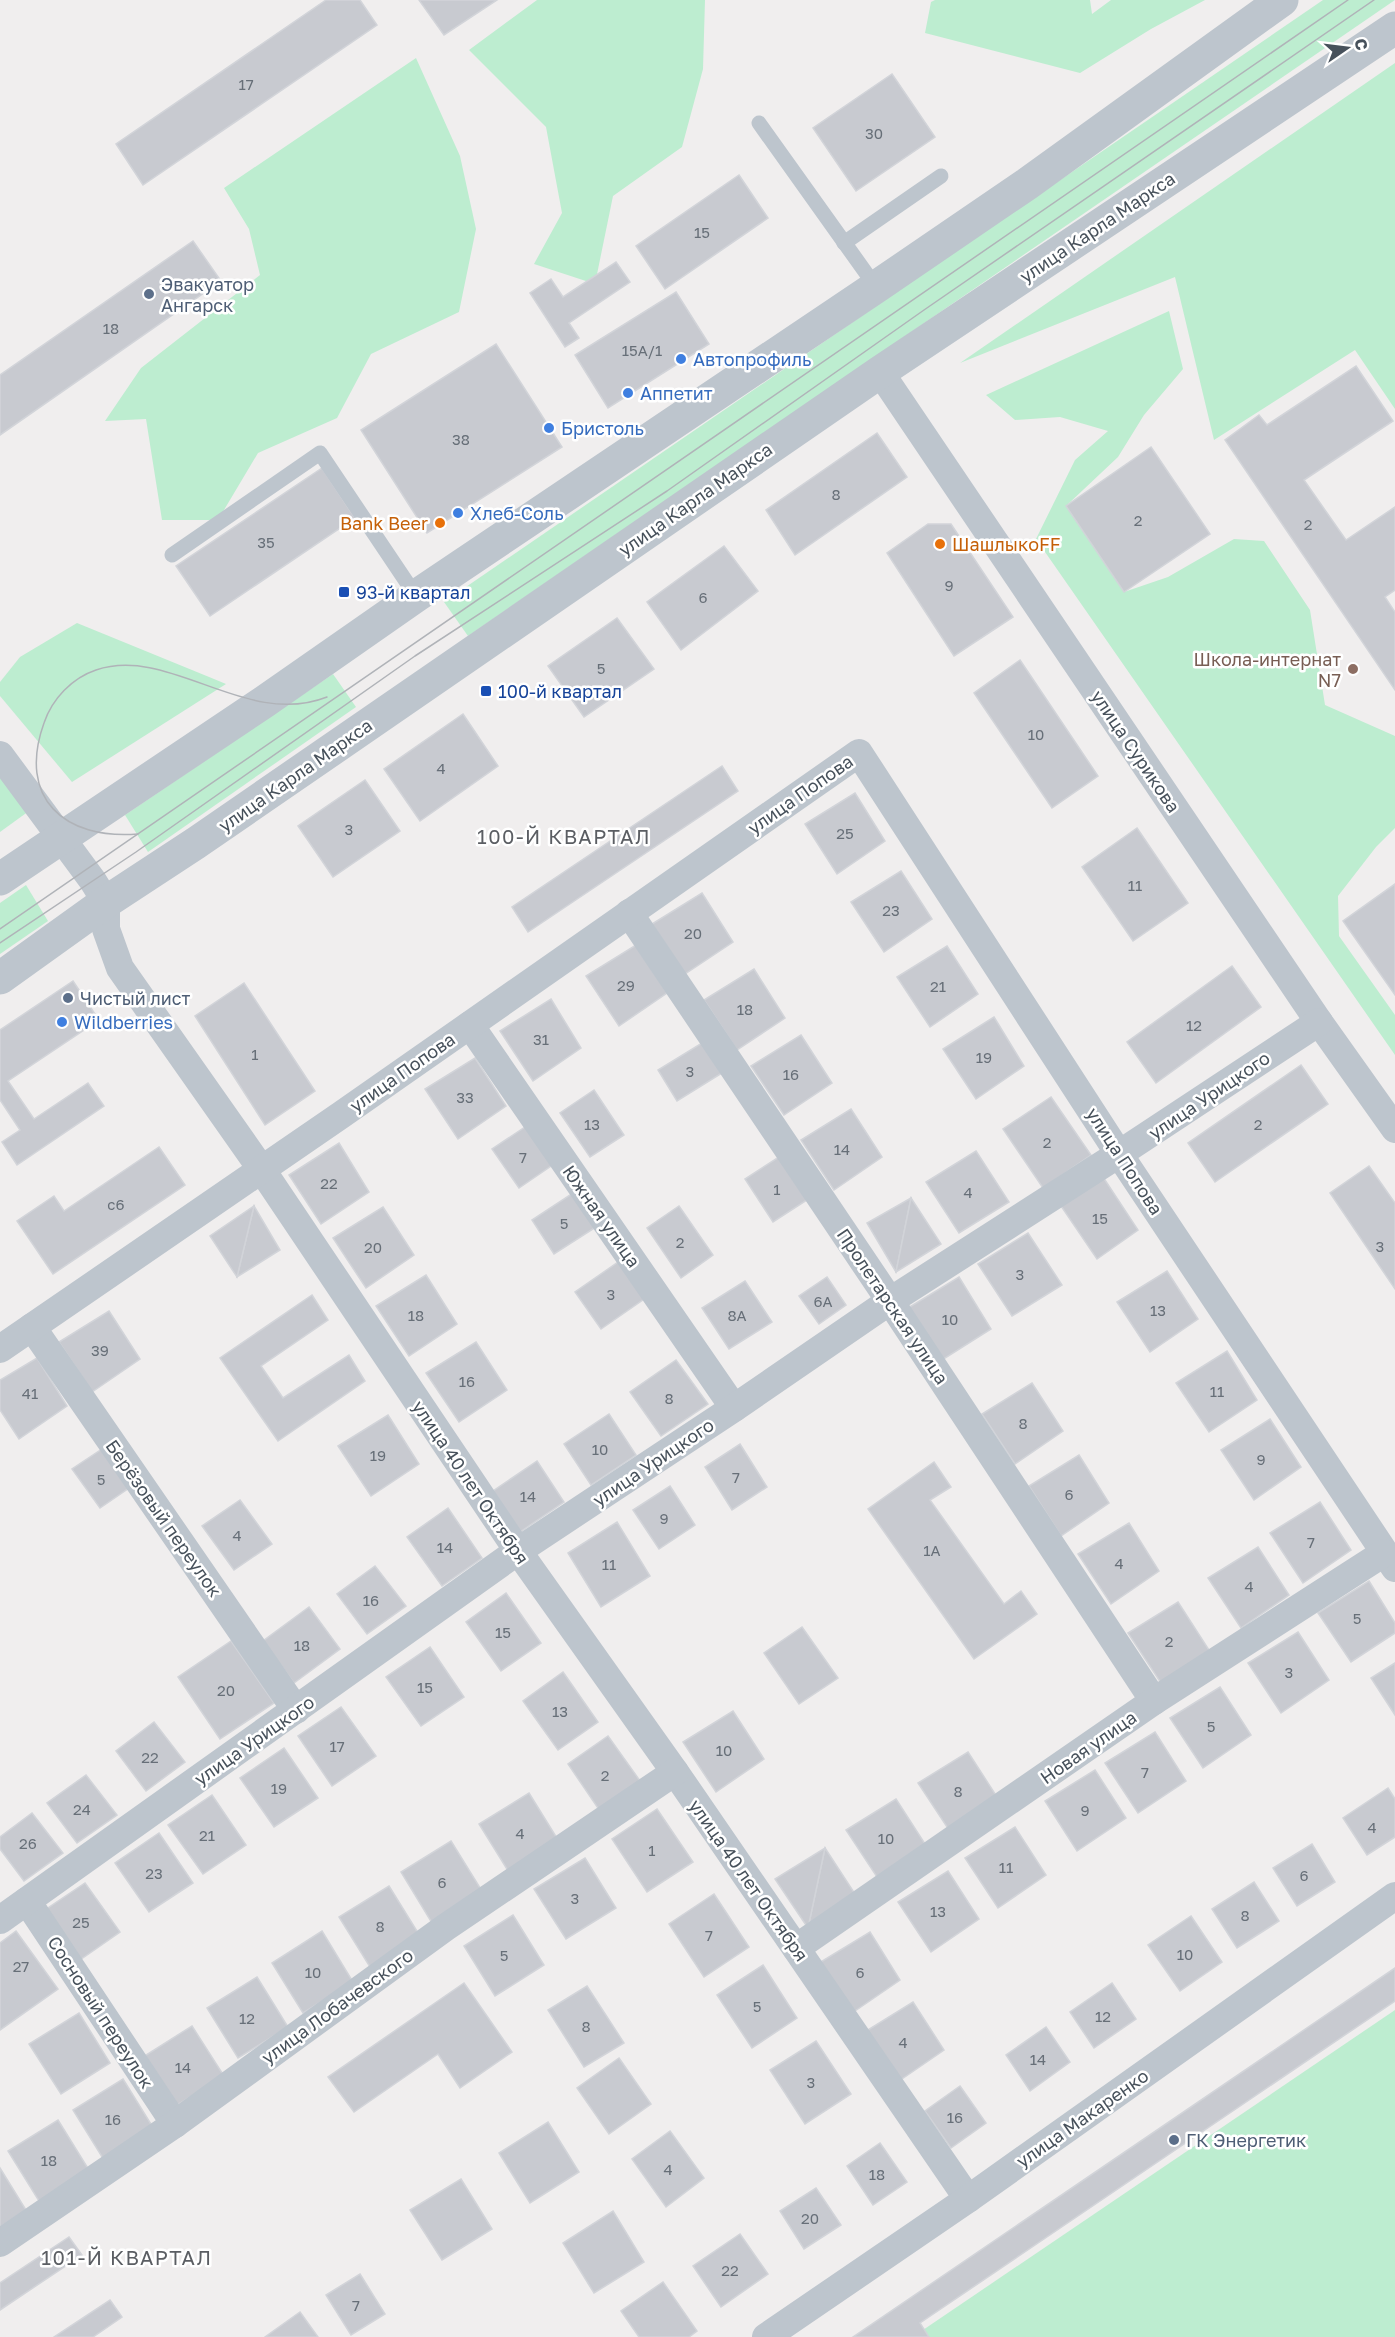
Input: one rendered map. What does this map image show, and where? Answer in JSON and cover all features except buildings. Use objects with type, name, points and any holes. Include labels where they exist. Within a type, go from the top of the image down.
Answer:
[{"type":"street","points":[[0,879],[1027,184],[1282,0]]},
{"type":"street","name":"улица Карла Маркса","points":[[0,978],[106,902],[196,843],[880,372],[1395,28]]},
{"type":"street","name":"улица Сурикова","points":[[880,372],[1319,1022],[1395,1129]]},
{"type":"street","name":"улица Попова","points":[[0,1349],[859,753],[1119,1154],[1389,1560]]},
{"type":"street","points":[[0,755],[106,902]]},
{"type":"street","name":"улица 40 лет Октября","points":[[106,902],[106,929],[120,968],[261,1170],[518,1551],[675,1772],[968,2199]]},
{"type":"street","name":"Пролетарская улица","points":[[629,913],[890,1301],[1154,1701]]},
{"type":"street","name":"улица Урицкого","points":[[0,1920],[518,1551],[890,1301],[1319,1022]]},
{"type":"street","name":"Южная улица","points":[[470,1025],[734,1408]]},
{"type":"street","name":"Берёзовый переулок","points":[[32,1327],[296,1710]]},
{"type":"street","name":"Новая улица","points":[[796,1948],[1154,1701],[1389,1560]]},
{"type":"street","name":"улица Лобачевского","points":[[0,2243],[175,2124],[446,1927],[675,1772]]},
{"type":"street","name":"улица Макаренко","points":[[766,2337],[968,2199],[1395,1896]]},
{"type":"street","name":"Сосновый переулок","points":[[27,1900],[175,2124]]},
{"type":"lane","points":[[759,123],[876,287]]},
{"type":"lane","points":[[844,243],[941,176]]},
{"type":"lane","points":[[172,555],[320,453],[416,596]]},
{"type":"green space","points":[[537,0],[705,0],[703,69],[682,147],[613,196],[595,284],[534,264],[562,213],[546,127],[469,50]]},
{"type":"green space","points":[[935,0],[1090,0],[1092,14],[1111,0],[1205,0],[1151,29],[1080,73],[925,33],[931,2]]},
{"type":"green space","points":[[1323,0],[1395,0],[468,636],[444,602]]},
{"type":"green space","points":[[416,58],[460,156],[476,229],[459,312],[371,354],[337,418],[258,453],[218,520],[162,520],[146,419],[105,421],[141,368],[260,275],[249,229],[224,188]]},
{"type":"green space","points":[[1395,63],[1395,409],[1355,350],[1214,440],[1175,277],[960,363]]},
{"type":"green space","points":[[1169,311],[1183,369],[1144,415],[1118,457],[1066,506],[1124,592],[1168,577],[1234,539],[1264,541],[1310,610],[1325,705],[1395,736],[1395,828],[1376,847],[1338,896],[1339,936],[1395,1015],[1395,1055],[1036,539],[1075,460],[1108,431],[1060,417],[1015,420],[986,395]]},
{"type":"green space","points":[[77,623],[226,684],[72,782],[0,696],[0,682],[20,657]]},
{"type":"green space","points":[[333,674],[356,707],[148,852],[125,815]]},
{"type":"green space","points":[[0,769],[29,811],[0,832]]},
{"type":"green space","points":[[26,885],[48,921],[0,954],[0,903]]},
{"type":"green space","points":[[1395,2010],[1395,2337],[924,2337],[920,2332]]},
{"type":"tram line","points":[[0,929],[1348,0]]},
{"type":"tram line","points":[[0,943],[136,852],[415,656],[667,491],[924,310],[1374,0]]},
{"type":"tram line","points":[[138,834],[112,834],[88,830],[69,821],[53,809],[42,793],[37,773],[37,750],[44,723],[52,706],[64,690],[79,678],[96,670],[124,665],[152,668],[267,703],[297,704],[327,697]]},
{"type":"place","name":"Эвакуатор Ангарск","points":[[149,294]]},
{"type":"place","name":"Автопрофиль","points":[[681,359]]},
{"type":"place","name":"Аппетит","points":[[628,393]]},
{"type":"place","name":"Бристоль","points":[[549,428]]},
{"type":"place","name":"Хлеб-Соль","points":[[458,513]]},
{"type":"place","name":"Bank Beer","points":[[440,523]]},
{"type":"place","name":"ШашлыкoFF","points":[[940,544]]},
{"type":"place","name":"93-й квартал","points":[[344,592]]},
{"type":"place","name":"Школа-интернат N7","points":[[1353,669]]},
{"type":"place","name":"100-й квартал","points":[[486,691]]},
{"type":"place","name":"Чистый лист","points":[[68,998]]},
{"type":"place","name":"Wildberries","points":[[62,1022]]},
{"type":"place","name":"ГК Энергетик","points":[[1174,2140]]},
{"type":"district","name":"100-Й КВАРТАЛ","points":[[564,836]]},
{"type":"district","name":"101-Й КВАРТАЛ","points":[[127,2257]]}]
